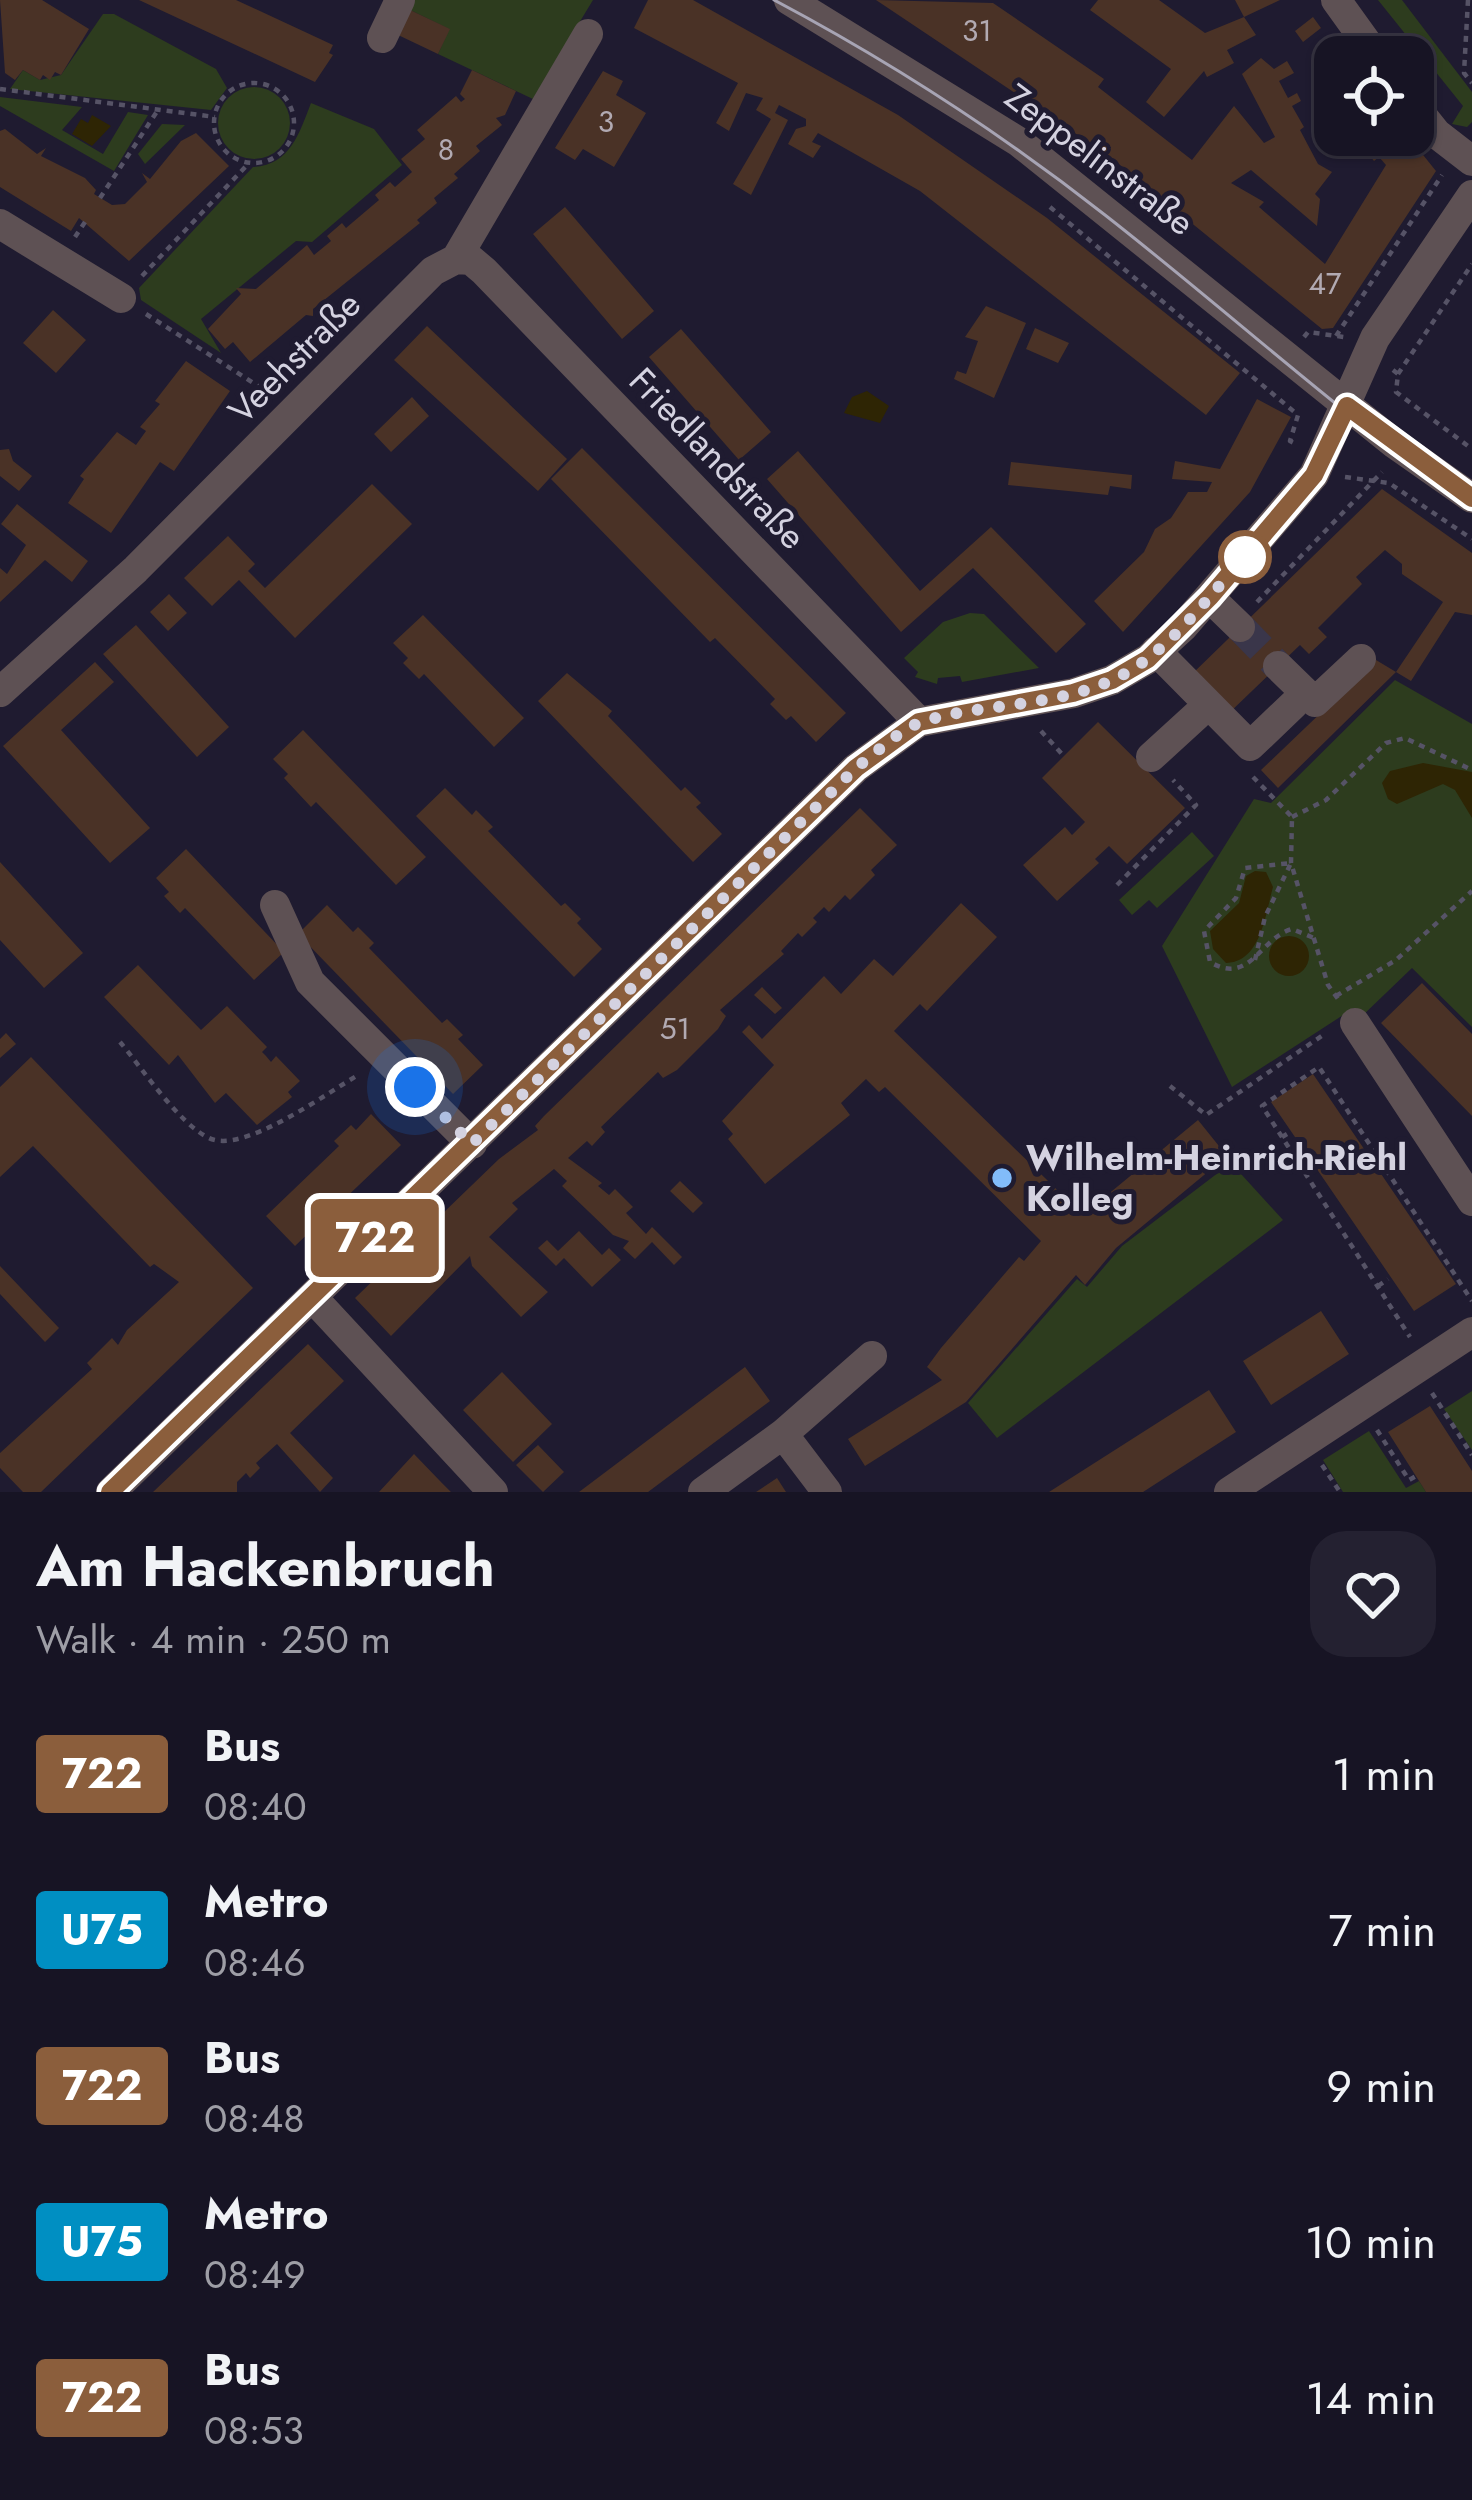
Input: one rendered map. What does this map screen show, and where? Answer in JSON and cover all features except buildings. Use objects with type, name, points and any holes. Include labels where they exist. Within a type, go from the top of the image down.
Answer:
[{"type":"street","points":[[382,38],[400,0]]},
{"type":"street","name":"Zeppelinstraße","points":[[789,0],[870,45],[1019,142],[1347,406],[1472,498]]},
{"type":"street","points":[[1336,0],[1362,36]]},
{"type":"street","name":"Veehstraße","points":[[0,692],[296,412],[434,271],[456,259],[589,34]]},
{"type":"street","points":[[1434,130],[1460,164]]},
{"type":"street","points":[[111,1492],[856,768],[919,722],[1073,693],[1112,680],[1156,651],[1210,597],[1314,475],[1376,338],[1472,195]]},
{"type":"street","points":[[0,224],[121,298]]},
{"type":"street","name":"Friedlandstraße","points":[[456,259],[471,260],[484,271],[919,722]]},
{"type":"street","points":[[1210,597],[1238,625]]},
{"type":"street","points":[[1156,651],[1250,746],[1294,704]]},
{"type":"street","points":[[1278,665],[1315,702],[1361,659]]},
{"type":"street","points":[[1151,757],[1197,715]]},
{"type":"street","points":[[275,905],[310,982],[472,1144]]},
{"type":"street","points":[[1353,1020],[1472,1201]]},
{"type":"street","points":[[313,1298],[493,1492]]},
{"type":"street","points":[[1229,1492],[1472,1332]]},
{"type":"street","points":[[703,1492],[783,1434],[872,1356]]},
{"type":"street","points":[[783,1434],[826,1492]]},
{"type":"path","points":[[1468,0],[1464,73],[1472,82]]},
{"type":"path","points":[[249,163],[220,144],[214,117],[221,100],[244,84],[272,87],[286,98],[294,116],[289,143],[276,156],[249,163],[121,298],[296,412]]},
{"type":"path","points":[[0,89],[214,117]]},
{"type":"path","points":[[100,198],[158,110]]},
{"type":"path","points":[[1308,332],[1340,337],[1460,164]]},
{"type":"path","name":"Zeppelinstraße","points":[[1048,211],[1298,415],[1291,441],[1297,445]]},
{"type":"path","points":[[1472,264],[1395,372],[1396,392],[1472,449]]},
{"type":"path","points":[[1424,431],[1431,421]]},
{"type":"path","points":[[1238,625],[1273,582],[1384,470]]},
{"type":"path","points":[[1347,478],[1389,483],[1472,539]]},
{"type":"path","points":[[1292,817],[1326,800],[1386,743],[1405,738],[1472,770]]},
{"type":"path","points":[[1117,885],[1196,805],[1151,757]]},
{"type":"path","points":[[1170,1086],[1206,1115],[1353,1020],[1336,996],[1291,863],[1292,817],[1243,766]]},
{"type":"path","points":[[1291,863],[1245,868],[1236,898],[1204,932],[1205,953],[1216,966],[1233,969],[1255,960],[1282,932],[1314,938]]},
{"type":"path","points":[[1255,960],[1265,916],[1291,863]]},
{"type":"path","points":[[1336,996],[1396,960],[1472,891]]},
{"type":"path","points":[[120,1042],[195,1128],[219,1142],[263,1130],[386,1058]]},
{"type":"path","points":[[1470,1457],[1378,1286],[1262,1106],[1319,1067],[1472,1301]]},
{"type":"path","points":[[1304,1174],[1313,1169]]},
{"type":"path","points":[[1378,1286],[1388,1279]]},
{"type":"path","points":[[1361,1405],[1409,1480],[1416,1476]]},
{"type":"green space","points":[[412,0],[593,0],[533,99],[438,54],[449,29],[408,9]]},
{"type":"green space","points":[[1378,0],[1402,0],[1429,36],[1407,36]]},
{"type":"green space","points":[[103,14],[114,14],[216,69],[227,88],[211,110],[10,89],[23,70],[40,80],[61,75]]},
{"type":"green space","points":[[1434,42],[1472,92],[1472,122],[1467,127],[1452,124],[1463,106],[1434,70]]},
{"type":"green space","points":[[254,87],[279,98],[290,123],[279,148],[254,159],[229,148],[218,123],[229,98]]},
{"type":"green space","points":[[0,97],[82,107],[62,130],[103,154],[128,112],[148,115],[114,171],[0,106]]},
{"type":"green space","points":[[311,103],[374,129],[402,165],[312,242],[296,241],[201,319],[221,353],[141,300],[139,288],[253,167],[284,154]]},
{"type":"green space","points":[[162,124],[185,125],[145,164],[138,154]]},
{"type":"green space","points":[[970,613],[984,614],[1039,668],[962,682],[960,676],[938,678],[937,684],[915,677],[918,672],[904,658],[943,622]]},
{"type":"green space","points":[[1395,680],[1472,724],[1472,1027],[1412,968],[1360,1018],[1354,1008],[1232,1087],[1162,946],[1254,799],[1271,803]]},
{"type":"green space","points":[[1192,832],[1214,856],[1157,908],[1149,900],[1132,915],[1119,900]]},
{"type":"green space","points":[[1231,1163],[1283,1220],[997,1438],[968,1403],[1077,1279],[1087,1287],[1122,1246]]},
{"type":"green space","points":[[1472,1391],[1472,1450],[1444,1409]]},
{"type":"green space","points":[[1369,1431],[1406,1488],[1419,1481],[1426,1492],[1343,1492],[1323,1460]]},
{"type":"sand","points":[[92,115],[111,126],[92,146],[72,134],[81,119],[88,123]]},
{"type":"sand","points":[[867,391],[889,406],[880,423],[844,413],[852,397]]},
{"type":"sand","points":[[1423,763],[1472,772],[1472,818],[1455,790],[1443,784],[1397,804],[1388,799],[1382,783],[1390,771]]},
{"type":"sand","points":[[1266,872],[1273,887],[1264,924],[1247,955],[1226,963],[1213,949],[1210,931],[1239,903],[1246,876]]},
{"type":"sand","points":[[1289,936],[1303,942],[1309,956],[1303,970],[1289,976],[1275,970],[1269,956],[1275,942]]},
{"type":"tunnel","points":[[1240,627],[1278,666]]},
{"type":"tram line","points":[[774,0],[903,74],[1066,185],[1472,507]]},
{"type":"bus line","name":"722","points":[[110,1492],[856,768],[919,722],[1073,693],[1112,680],[1148,659],[1210,597],[1314,475],[1347,406],[1472,498]]},
{"type":"place","name":"Wilhelm-Heinrich-Riehl Kolleg","points":[[1002,1178]]},
{"type":"route","points":[[415,1087],[472,1144],[856,768],[919,722],[1073,693],[1112,680],[1148,659],[1245,557]]}]
